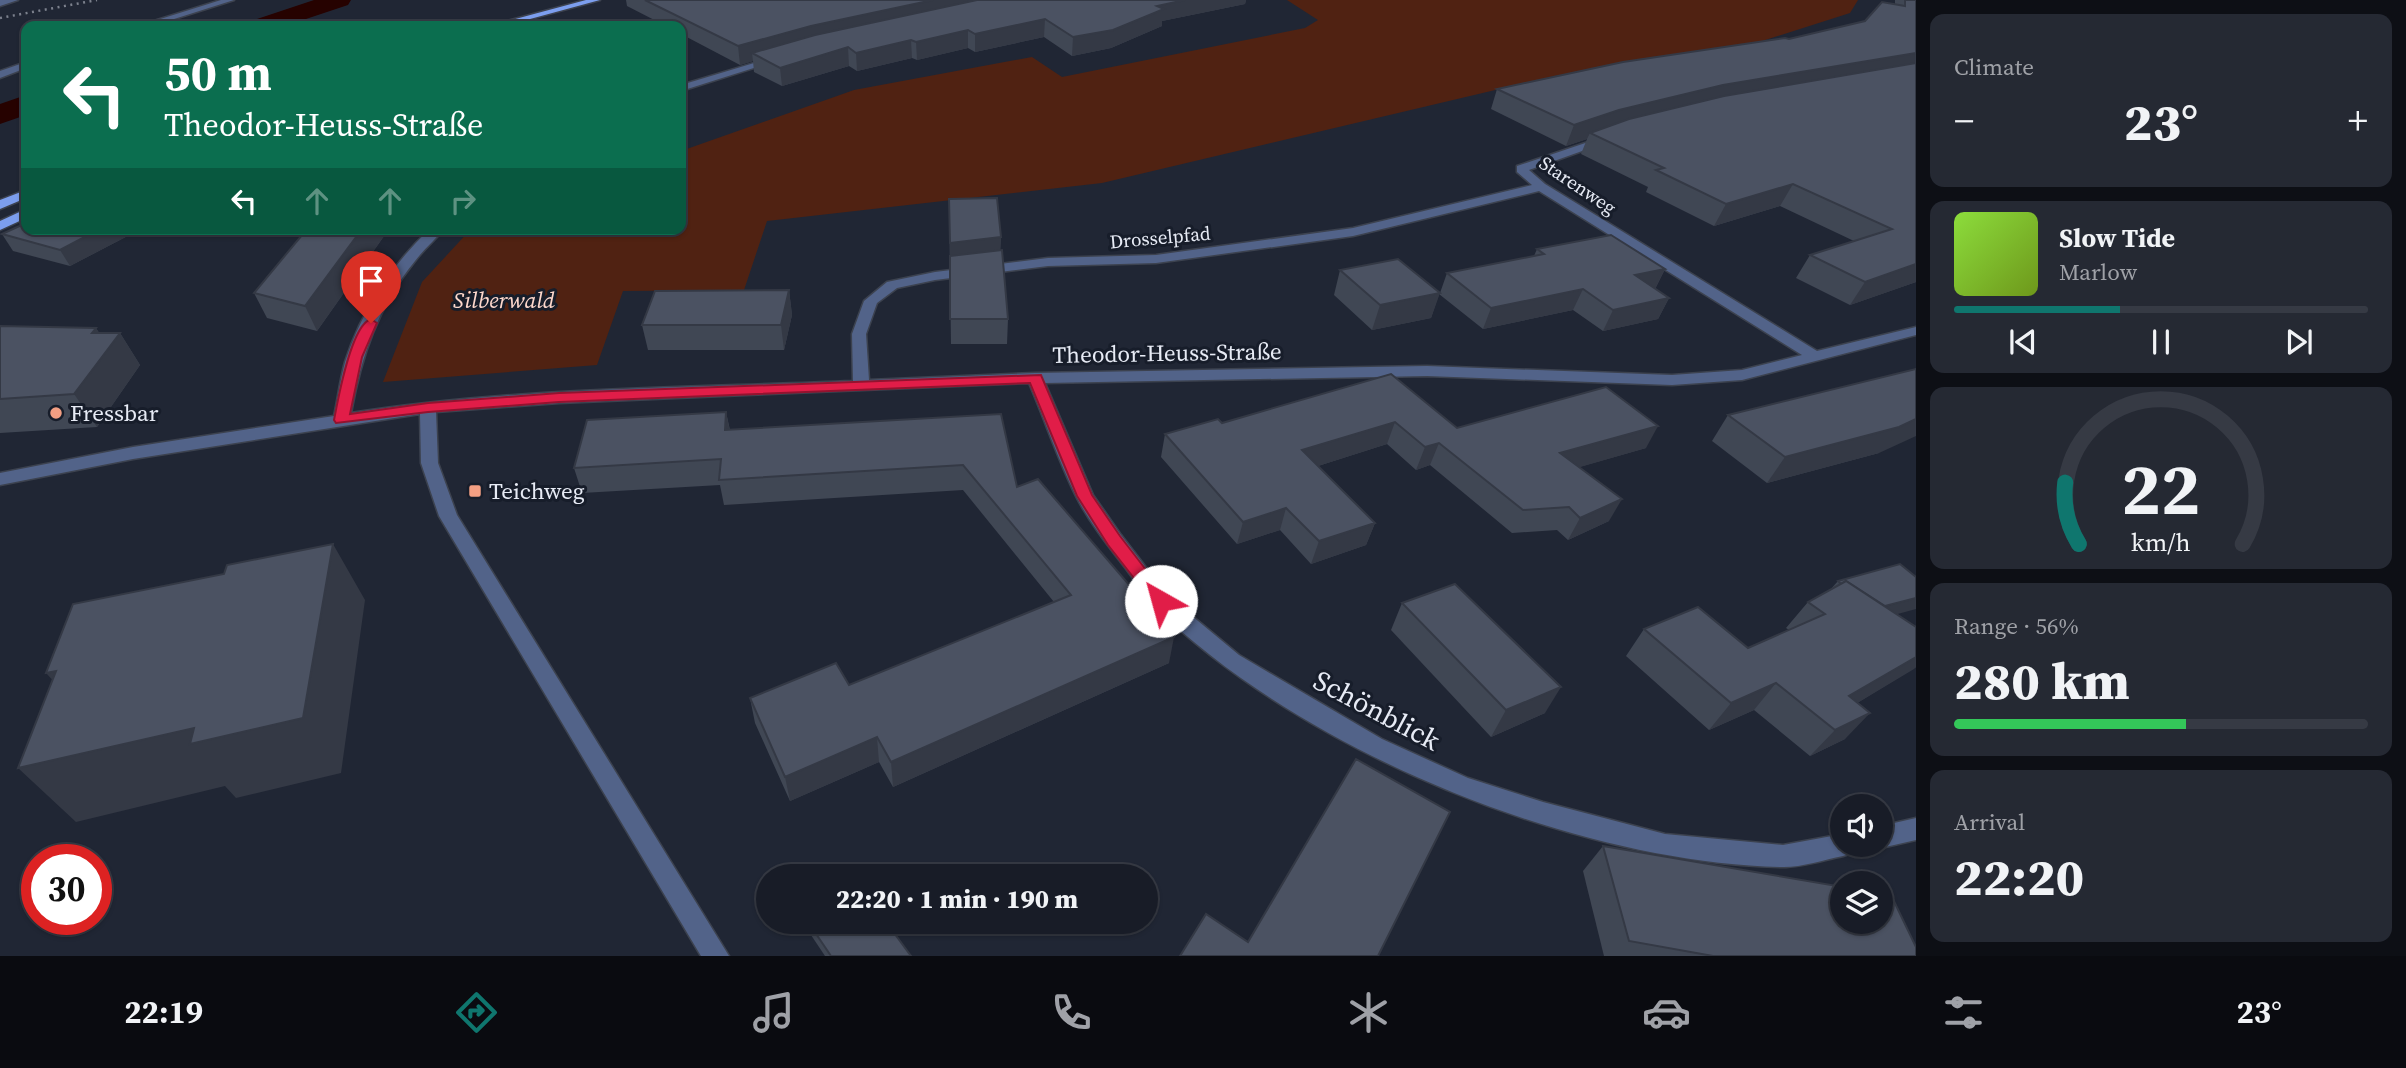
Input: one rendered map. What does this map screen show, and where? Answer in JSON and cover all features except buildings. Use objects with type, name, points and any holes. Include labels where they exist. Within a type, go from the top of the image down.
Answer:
[{"type":"main road","points":[[514,21],[596,0]]},
{"type":"main road","points":[[0,205],[21,196]]},
{"type":"main road","points":[[0,226],[21,216]]},
{"type":"street","points":[[0,2],[14,0]]},
{"type":"street","points":[[160,21],[230,0]]},
{"type":"street","points":[[686,86],[785,57]]},
{"type":"street","points":[[0,75],[21,67]]},
{"type":"street","name":"Starenweg","points":[[1615,135],[1521,169],[1541,187],[1816,358]]},
{"type":"street","name":"Drosselpfad","points":[[861,387],[859,334],[871,301],[892,285],[934,276],[1048,262],[1156,259],[1353,232],[1541,187]]},
{"type":"street","points":[[341,420],[355,357],[378,305],[401,268],[432,235]]},
{"type":"street","name":"Theodor-Heuss-Straße","points":[[0,479],[132,453],[428,408],[559,398],[1035,378],[1427,371],[1672,380],[1742,375],[1916,331]]},
{"type":"street","name":"Schönblick","points":[[1035,378],[1085,496],[1114,540],[1161,601],[1232,661],[1277,690],[1374,746],[1452,782],[1543,813],[1664,845],[1783,856],[1830,847]]},
{"type":"street","points":[[428,408],[427,462],[447,516],[716,956]]},
{"type":"street","points":[[1893,834],[1916,829]]},
{"type":"green space","name":"Silberwald","points":[[1287,0],[1858,0],[1850,13],[1759,42],[1555,76],[1102,183],[767,221],[744,290],[623,291],[597,365],[383,382],[422,282],[465,235],[686,235],[686,149],[854,90],[1032,57],[1062,77],[1305,28],[1318,20]]},
{"type":"waterway","points":[[275,21],[339,0]]},
{"type":"waterway","points":[[0,115],[21,106]]},
{"type":"railway","points":[[0,18],[97,0]]},
{"type":"place","name":"Fressbar","points":[[56,413]]},
{"type":"place","name":"Teichweg","points":[[475,491]]},
{"type":"route","points":[[371,323],[355,357],[341,420],[428,408],[559,398],[1035,378],[1085,496],[1114,540],[1161,601]]}]
